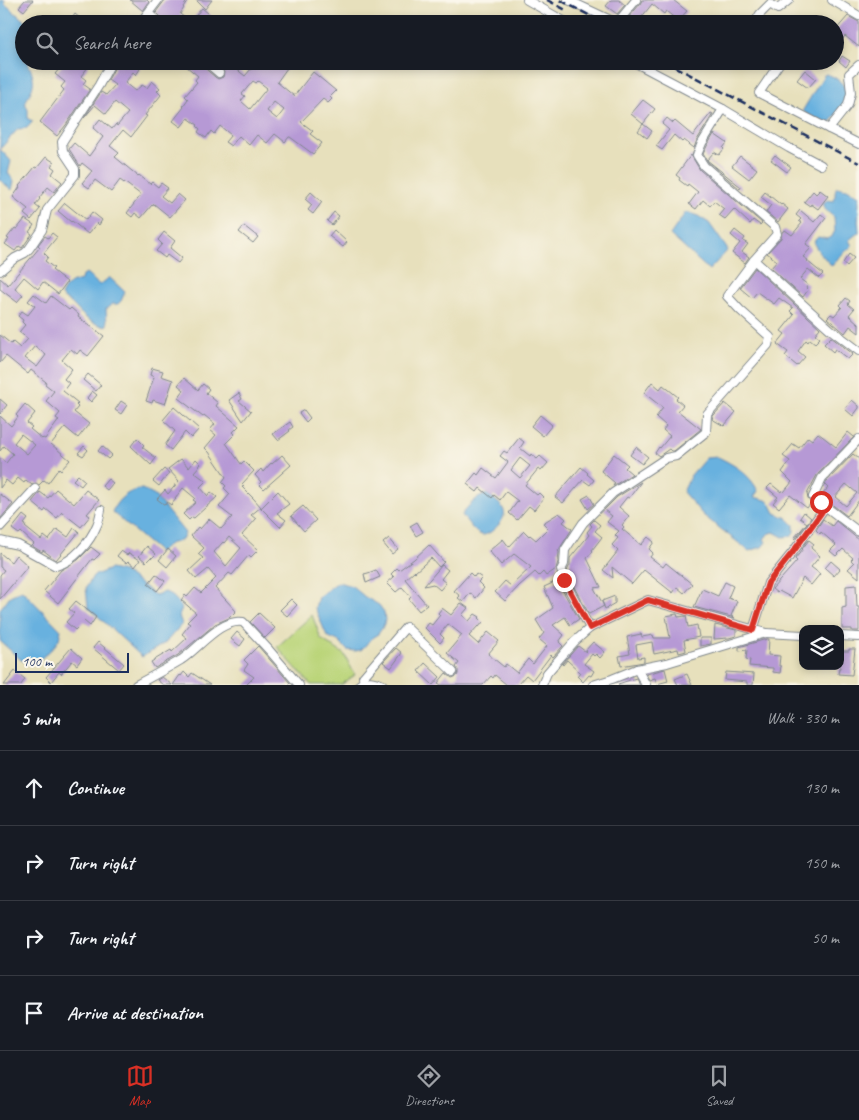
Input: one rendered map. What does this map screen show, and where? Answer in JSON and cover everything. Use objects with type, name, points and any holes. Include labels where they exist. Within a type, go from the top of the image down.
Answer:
[{"type":"street","points":[[148,13],[158,0]]},
{"type":"street","points":[[527,0],[553,15]]},
{"type":"street","points":[[568,0],[600,15]]},
{"type":"street","points":[[624,15],[636,0]]},
{"type":"street","points":[[759,15],[770,4],[778,10],[789,0]]},
{"type":"street","points":[[832,0],[859,16]]},
{"type":"street","points":[[829,129],[848,105],[851,93],[849,74],[859,65]]},
{"type":"street","points":[[0,270],[29,249],[42,230],[47,210],[75,175],[75,169],[62,151],[62,142],[107,70]]},
{"type":"street","points":[[216,70],[219,73]]},
{"type":"street","points":[[649,70],[723,109],[821,165]]},
{"type":"street","points":[[775,70],[760,93],[859,144]]},
{"type":"street","points":[[590,628],[564,580],[562,570],[565,550],[584,523],[612,493],[666,458],[676,456],[706,432],[707,414],[768,345],[770,337],[727,296],[754,260],[777,234],[776,227],[704,166],[697,155],[702,143],[723,109]]},
{"type":"street","points":[[754,260],[830,329],[859,351]]},
{"type":"street","points":[[859,438],[822,478],[814,497],[859,532]]},
{"type":"street","points":[[0,527],[35,489]]},
{"type":"street","points":[[753,630],[768,583],[826,506]]},
{"type":"street","points":[[0,541],[18,545],[56,566],[69,560],[84,546],[98,524],[102,510]]},
{"type":"street","points":[[542,685],[548,673],[560,658],[590,628],[648,600],[766,633],[799,635]]},
{"type":"street","points":[[136,685],[182,660],[217,630],[231,622],[237,621],[242,622],[270,650],[299,685]]},
{"type":"street","points":[[383,685],[371,681],[362,683],[363,677],[406,627],[453,672]]},
{"type":"street","points":[[593,685],[637,669],[667,663],[766,633]]},
{"type":"street","points":[[844,636],[859,637]]},
{"type":"street","points":[[637,669],[646,685]]},
{"type":"green space","points":[[312,615],[321,639],[344,654],[355,675],[341,685],[311,685],[277,647]]},
{"type":"water","points":[[0,0],[5,0],[4,3],[18,15],[15,15],[15,70],[31,70],[33,75],[32,88],[25,103],[28,110],[28,119],[33,121],[27,128],[18,129],[0,149]]},
{"type":"water","points":[[826,74],[840,81],[846,94],[843,107],[829,123],[805,113],[803,110]]},
{"type":"water","points":[[0,149],[11,161],[8,173],[14,181],[12,190],[0,180]]},
{"type":"water","points":[[837,187],[847,189],[859,196],[859,232],[849,240],[852,246],[832,266],[814,244],[818,237],[827,239],[835,231],[834,217],[825,209],[824,205],[827,200],[834,201]]},
{"type":"water","points":[[686,212],[698,216],[709,223],[728,250],[709,270],[670,235]]},
{"type":"water","points":[[86,273],[100,285],[109,277],[125,292],[118,304],[112,304],[106,309],[107,325],[103,326],[89,320],[61,296],[68,285],[81,280],[82,276]]},
{"type":"water","points":[[718,457],[735,466],[755,485],[758,491],[754,497],[766,500],[770,503],[775,513],[787,518],[794,525],[794,532],[791,536],[783,537],[774,532],[768,534],[764,539],[766,542],[762,547],[749,551],[703,515],[683,492],[691,475],[706,458]]},
{"type":"water","points":[[142,489],[155,496],[185,533],[182,540],[169,544],[159,552],[112,512],[124,496]]},
{"type":"water","points":[[487,494],[497,501],[504,514],[493,530],[482,535],[473,529],[462,515],[473,502]]},
{"type":"water","points":[[110,569],[124,572],[155,595],[168,593],[179,603],[182,609],[179,616],[182,624],[165,643],[142,657],[88,607],[86,588],[93,576]]},
{"type":"water","points":[[338,582],[352,586],[365,597],[379,605],[384,612],[385,620],[383,627],[361,650],[347,650],[338,641],[327,636],[315,608],[318,597]]},
{"type":"water","points":[[22,590],[61,630],[59,639],[54,647],[30,665],[20,659],[0,641],[0,609],[10,596]]},
{"type":"building","points":[[25,0],[33,0],[24,11],[19,7]]},
{"type":"building","points":[[130,0],[147,0],[149,2],[143,11]]},
{"type":"building","points":[[165,0],[188,0],[183,7],[181,15],[159,15],[156,12]]},
{"type":"building","points":[[196,0],[212,0],[205,9]]},
{"type":"building","points":[[611,0],[619,0],[625,5],[617,14],[606,6]]},
{"type":"building","points":[[642,0],[673,0],[687,11],[683,15],[671,15],[666,11],[664,14],[652,4],[643,15],[631,15]]},
{"type":"building","points":[[202,8],[210,15],[196,15]]},
{"type":"building","points":[[848,16],[859,22],[859,47],[845,36],[844,37],[844,21]]},
{"type":"building","points":[[844,57],[850,61],[846,67],[844,65]]},
{"type":"building","points":[[58,70],[86,70],[81,76],[86,80],[83,84],[90,89],[57,136],[40,122],[64,90],[61,87],[65,82],[55,74]]},
{"type":"building","points":[[113,70],[139,70],[136,75],[133,72],[125,83],[135,91],[142,85],[147,88],[152,81],[160,88],[157,91],[161,95],[131,137],[123,130],[110,146],[119,153],[115,157],[138,176],[150,184],[152,182],[158,187],[161,183],[168,188],[161,196],[170,203],[178,194],[185,200],[170,217],[154,204],[141,218],[135,213],[132,217],[127,213],[141,195],[120,180],[111,192],[95,180],[89,188],[82,183],[92,171],[82,163],[80,166],[69,149],[74,143],[89,156],[103,137],[93,128],[100,119],[112,129],[128,113],[115,102],[106,114],[95,105],[84,118],[101,92],[106,95],[115,85],[108,80]]},
{"type":"building","points":[[191,70],[207,70],[218,79],[223,77],[224,72],[222,70],[238,70],[245,76],[250,70],[286,70],[277,82],[294,96],[313,72],[336,91],[330,97],[332,99],[328,103],[323,99],[301,122],[313,131],[310,134],[322,143],[313,154],[290,137],[285,142],[275,134],[267,143],[257,135],[249,145],[239,136],[231,146],[225,142],[231,135],[220,126],[214,134],[211,131],[206,138],[198,132],[200,129],[198,125],[188,118],[181,127],[173,121],[184,107],[188,99],[185,96],[197,82],[195,80],[198,76]],"holes":[[[253,81],[256,83],[258,81],[267,88],[250,109],[241,101],[245,96],[242,94]],[[274,102],[284,110],[277,119],[267,111]]]},
{"type":"building","points":[[805,70],[816,79],[808,88],[797,80]]},
{"type":"building","points":[[643,100],[655,109],[643,124],[631,114]]},
{"type":"building","points":[[711,113],[713,114],[694,148],[684,140],[682,142],[674,135],[662,150],[656,146],[669,130],[662,124],[667,118],[673,123],[675,121],[693,136]]},
{"type":"building","points":[[643,124],[652,131],[647,138],[638,131]]},
{"type":"building","points":[[714,134],[727,143],[719,155],[714,152],[707,160],[741,187],[740,189],[708,162],[703,154]]},
{"type":"building","points":[[691,155],[700,170],[762,223],[760,225],[753,220],[750,224],[734,209],[725,219],[719,215],[724,209],[714,201],[710,206],[703,200],[696,209],[689,204],[698,192],[679,180],[680,178],[676,175]]},
{"type":"building","points":[[775,155],[791,167],[787,172],[771,160]]},
{"type":"building","points":[[740,156],[757,169],[749,179],[732,166]]},
{"type":"building","points":[[46,157],[54,162],[51,166],[55,169],[52,174],[62,182],[54,192],[48,187],[39,198],[35,205],[40,209],[31,220],[24,214],[28,209],[13,197],[19,186]]},
{"type":"building","points":[[820,190],[828,196],[818,209],[804,202],[813,191],[816,194]]},
{"type":"building","points":[[311,192],[322,202],[313,214],[308,210],[312,205],[305,199]]},
{"type":"building","points":[[765,192],[788,209],[778,222],[766,212],[771,205],[761,197]]},
{"type":"building","points":[[65,203],[86,220],[92,212],[102,220],[88,234],[58,211]]},
{"type":"building","points":[[800,210],[814,222],[821,214],[826,218],[806,244],[811,248],[803,257],[823,274],[819,278],[808,269],[800,279],[808,285],[806,288],[808,290],[803,297],[771,268],[777,261],[767,253],[781,238],[782,232],[785,230],[792,235],[802,223],[799,221],[801,219],[796,215]]},
{"type":"building","points":[[334,212],[339,216],[332,225],[327,221]]},
{"type":"building","points":[[25,219],[34,225],[29,232],[32,234],[22,248],[19,246],[15,251],[5,244],[15,228],[17,229]]},
{"type":"building","points":[[244,226],[258,237],[253,243],[239,232]]},
{"type":"building","points":[[334,230],[347,242],[343,247],[329,236]]},
{"type":"building","points":[[735,230],[745,238],[743,241],[748,244],[742,252],[749,257],[745,263],[732,253],[740,243],[731,235]]},
{"type":"building","points":[[164,232],[175,241],[170,248],[182,258],[178,263],[167,255],[165,258],[156,251],[162,244],[158,240]]},
{"type":"building","points":[[52,233],[57,237],[44,253],[48,257],[45,261],[54,268],[52,270],[67,282],[58,294],[43,282],[38,289],[24,277],[15,288],[23,295],[17,302],[0,289],[0,278],[8,285],[40,247],[38,245],[45,236],[48,238]]},
{"type":"building","points":[[849,254],[854,258],[847,266],[843,263]]},
{"type":"building","points":[[755,268],[820,328],[815,334],[820,338],[815,343],[810,339],[808,342],[806,340],[798,351],[805,357],[797,366],[785,356],[788,352],[777,344],[785,334],[781,331],[794,315],[790,311],[793,308],[779,298],[774,304],[757,292],[752,298],[740,288]]},
{"type":"building","points":[[34,294],[46,303],[51,296],[69,310],[71,308],[79,315],[78,317],[104,336],[88,356],[80,350],[77,354],[71,349],[62,360],[72,369],[64,379],[69,383],[63,391],[78,403],[76,405],[78,407],[74,412],[89,424],[78,438],[65,427],[51,444],[70,460],[61,470],[59,468],[48,483],[44,480],[39,485],[36,483],[32,485],[26,480],[24,483],[18,478],[12,485],[6,480],[0,488],[0,458],[6,463],[13,454],[4,446],[0,451],[0,416],[11,426],[18,417],[16,415],[25,404],[35,413],[27,423],[32,427],[30,429],[42,439],[45,439],[59,420],[56,418],[60,413],[46,401],[54,391],[45,384],[46,382],[31,370],[28,374],[6,356],[0,363],[0,335],[11,344],[13,342],[20,348],[28,339],[19,332],[25,325],[18,316],[22,311],[28,315],[35,306],[28,301]],"holes":[[[35,346],[46,355],[37,367],[25,358]],[[21,434],[35,445],[27,454],[14,443]]]},
{"type":"building","points":[[846,298],[850,301],[848,304],[854,309],[849,315],[859,324],[859,333],[850,326],[845,333],[827,318],[831,314],[834,316],[842,307],[840,305]]},
{"type":"building","points":[[831,337],[853,354],[848,359],[835,349],[833,352],[824,344]]},
{"type":"building","points":[[152,368],[163,371],[161,376],[173,380],[165,404],[153,400],[152,403],[146,401],[154,377],[150,375]]},
{"type":"building","points":[[88,374],[101,385],[96,391],[83,380]]},
{"type":"building","points":[[184,378],[198,390],[203,384],[209,389],[206,393],[218,403],[216,406],[239,426],[233,432],[235,434],[226,443],[241,464],[244,461],[254,471],[242,484],[244,486],[242,487],[261,507],[251,515],[256,519],[242,535],[258,550],[251,557],[249,555],[232,575],[229,573],[215,588],[236,611],[229,618],[215,624],[178,655],[155,668],[151,662],[171,650],[172,652],[187,638],[182,634],[190,624],[187,622],[196,613],[181,600],[185,595],[187,597],[195,588],[201,593],[216,578],[208,569],[196,579],[189,571],[203,558],[198,554],[204,548],[191,536],[198,527],[200,529],[209,519],[221,529],[232,517],[219,507],[230,494],[224,488],[226,486],[222,482],[226,477],[205,448],[216,435],[210,430],[215,424],[178,398],[184,390],[178,385]],"holes":[[[229,537],[241,548],[226,566],[214,552]]]},
{"type":"building","points":[[652,382],[660,389],[663,385],[678,397],[676,399],[683,405],[678,411],[701,429],[674,451],[669,449],[659,456],[655,453],[670,436],[663,430],[666,426],[656,417],[663,408],[644,393]]},
{"type":"building","points":[[92,391],[97,395],[91,402],[87,398]]},
{"type":"building","points":[[239,393],[242,399],[239,401],[251,411],[243,421],[229,400]]},
{"type":"building","points":[[0,399],[7,405],[0,414]]},
{"type":"building","points":[[852,400],[859,406],[853,416],[845,409]]},
{"type":"building","points":[[121,401],[127,405],[121,414],[115,410]]},
{"type":"building","points":[[725,403],[736,412],[724,426],[712,419]]},
{"type":"building","points":[[174,407],[199,429],[191,438],[185,432],[171,450],[165,445],[175,431],[163,420]]},
{"type":"building","points":[[304,410],[310,418],[306,422],[299,413]]},
{"type":"building","points":[[540,415],[552,425],[543,436],[531,426]]},
{"type":"building","points":[[290,422],[293,427],[278,440],[273,434]]},
{"type":"building","points":[[848,432],[854,437],[817,475],[807,494],[811,503],[807,508],[790,495],[779,508],[773,503],[778,497],[767,488],[771,484],[781,492],[782,490],[784,492],[792,482],[782,472],[790,461],[783,456],[793,444],[799,448],[808,437],[812,440],[818,433],[836,447]]},
{"type":"building","points":[[137,438],[144,445],[142,447],[156,458],[151,465],[131,446]]},
{"type":"building","points":[[519,438],[524,442],[520,448],[537,459],[540,456],[548,463],[541,471],[538,469],[525,485],[544,498],[534,510],[529,506],[517,520],[509,513],[518,501],[506,492],[500,500],[494,495],[492,498],[480,488],[477,492],[467,484],[483,468],[496,478],[508,462],[500,456],[504,451],[507,453]],"holes":[[[520,458],[530,466],[520,478],[511,470]]]},
{"type":"building","points":[[84,446],[88,450],[83,456],[78,453]]},
{"type":"building","points":[[102,446],[112,455],[108,459],[98,451]]},
{"type":"building","points":[[636,447],[648,457],[642,464],[630,455]]},
{"type":"building","points":[[614,454],[628,465],[625,468],[632,474],[613,486],[615,483],[601,471]]},
{"type":"building","points":[[853,454],[859,459],[859,500],[847,516],[821,496],[828,488],[825,485]],"holes":[[[846,484],[857,493],[846,506],[835,497]]]},
{"type":"building","points":[[282,455],[291,465],[264,489],[259,484],[261,482],[255,475],[261,469],[263,472]]},
{"type":"building","points":[[181,459],[189,468],[196,459],[201,464],[194,472],[206,481],[200,487],[208,496],[211,492],[217,497],[194,518],[192,517],[189,520],[183,514],[196,502],[193,500],[195,498],[183,488],[171,505],[167,502],[165,505],[157,499],[165,490],[168,494],[179,481],[168,469]]},
{"type":"building","points":[[581,467],[594,480],[590,485],[583,480],[563,503],[555,497]]},
{"type":"building","points":[[164,469],[169,473],[159,486],[153,481]]},
{"type":"building","points":[[78,475],[85,481],[81,486],[73,480]]},
{"type":"building","points":[[108,479],[113,483],[107,490],[102,486]]},
{"type":"building","points":[[641,482],[629,498],[627,497],[619,507],[629,516],[622,525],[624,527],[622,529],[641,545],[648,537],[654,542],[649,549],[653,553],[650,557],[663,567],[666,563],[692,584],[684,593],[677,587],[673,593],[644,570],[632,584],[612,567],[613,578],[603,570],[618,551],[612,545],[618,538],[615,535],[619,531],[607,522],[612,516],[604,510],[617,497]]},
{"type":"building","points":[[56,489],[74,504],[86,490],[99,500],[87,514],[90,516],[81,527],[62,512],[57,518],[46,509],[44,512],[32,502],[40,492],[48,498]]},
{"type":"building","points":[[278,491],[289,504],[277,513],[286,520],[280,527],[261,508]]},
{"type":"building","points":[[0,494],[13,504],[0,519]]},
{"type":"building","points":[[589,495],[594,504],[588,509],[582,499]]},
{"type":"building","points":[[303,506],[316,520],[304,531],[291,516]]},
{"type":"building","points":[[804,512],[811,518],[795,539],[807,523],[800,518]]},
{"type":"building","points":[[559,513],[566,519],[563,522],[572,529],[558,551],[556,569],[546,576],[543,572],[539,576],[535,572],[505,601],[495,592],[505,581],[511,586],[531,567],[514,554],[501,565],[489,551],[503,539],[509,547],[524,531],[536,540],[548,528],[543,523]]},
{"type":"building","points":[[23,515],[28,519],[24,524],[26,525],[25,527],[41,540],[44,536],[49,540],[57,529],[68,537],[74,528],[79,532],[56,560],[43,550],[42,552],[32,546],[34,544],[21,532],[19,534],[12,529]]},
{"type":"building","points":[[823,519],[832,526],[836,521],[859,540],[859,578],[848,569],[854,563],[851,560],[853,558],[843,549],[836,556],[830,551],[836,545],[816,530]]},
{"type":"building","points":[[594,520],[600,525],[595,531],[602,537],[587,558],[601,587],[594,588],[604,606],[589,614],[567,571],[570,565],[570,558],[589,535],[587,532]]},
{"type":"building","points":[[417,522],[423,532],[416,536],[410,526]]},
{"type":"building","points":[[389,538],[398,549],[392,554],[383,543]]},
{"type":"building","points":[[809,540],[814,544],[811,548],[820,556],[811,567],[820,574],[811,585],[803,578],[792,598],[779,591],[777,593],[772,589],[797,561],[795,559]]},
{"type":"building","points":[[429,545],[444,562],[439,567],[431,558],[405,579],[427,605],[419,611],[409,599],[411,597],[402,587],[396,592],[387,583],[394,577],[391,574],[397,568],[399,570]]},
{"type":"building","points":[[147,546],[156,554],[146,562],[139,556]]},
{"type":"building","points":[[91,547],[100,554],[94,560],[92,559],[58,603],[44,591],[61,570],[78,560]]},
{"type":"building","points":[[168,549],[176,556],[167,567],[159,560]]},
{"type":"building","points":[[121,551],[127,555],[129,553],[140,560],[135,567],[117,556]]},
{"type":"building","points":[[0,553],[11,562],[16,555],[28,566],[0,599],[0,575],[4,570],[0,567]]},
{"type":"building","points":[[831,561],[840,569],[834,576],[825,568]]},
{"type":"building","points":[[442,565],[448,570],[441,579],[446,583],[440,590],[433,584],[424,586]]},
{"type":"building","points":[[376,570],[380,577],[366,583],[364,574]]},
{"type":"building","points":[[470,573],[474,577],[476,574],[482,578],[478,582],[484,588],[476,598],[470,593],[463,602],[454,591]]},
{"type":"building","points":[[156,574],[165,581],[157,591],[148,584]]},
{"type":"building","points":[[557,581],[579,619],[570,625],[565,617],[553,625],[564,635],[559,642],[563,646],[553,657],[551,655],[532,680],[526,675],[517,685],[507,685],[495,675],[493,678],[491,676],[483,685],[441,685],[438,683],[446,673],[452,678],[458,674],[456,667],[459,663],[447,653],[462,635],[448,624],[440,634],[444,638],[440,643],[425,628],[429,623],[432,625],[440,615],[438,613],[442,608],[451,615],[461,603],[468,608],[462,615],[469,621],[475,614],[480,617],[483,622],[469,636],[478,644],[488,632],[499,641],[488,654],[504,667],[506,664],[517,673],[528,659],[533,664],[547,646],[539,639],[544,633],[536,620],[553,608],[544,587]]},
{"type":"building","points":[[725,582],[733,586],[728,598],[737,601],[731,616],[735,618],[694,607],[702,589],[718,596]]},
{"type":"building","points":[[856,585],[857,607],[859,607],[859,631],[844,629],[844,625],[842,625],[842,608],[846,607],[846,586]]},
{"type":"building","points":[[615,596],[615,603],[605,609],[602,601]]},
{"type":"building","points":[[291,599],[297,605],[287,616],[280,610]]},
{"type":"building","points":[[76,601],[96,617],[90,626],[84,621],[75,630],[66,622],[74,613],[69,609]]},
{"type":"building","points":[[259,613],[275,628],[265,638],[250,622]]},
{"type":"building","points":[[677,614],[678,617],[686,616],[688,627],[697,625],[699,637],[684,640],[686,651],[679,653],[678,649],[654,654],[652,642],[636,645],[638,658],[644,657],[644,662],[621,666],[619,656],[630,654],[627,637],[641,634],[642,637],[653,635],[654,638],[670,638],[666,616]]},
{"type":"building","points":[[715,625],[736,630],[736,636],[714,639]]},
{"type":"building","points":[[237,632],[245,639],[240,646],[231,639]]},
{"type":"building","points":[[700,638],[711,638],[711,644],[700,646]]},
{"type":"building","points":[[769,639],[768,655],[780,656],[780,673],[773,672],[773,668],[749,666],[750,660],[746,659],[747,650],[739,651],[739,647]]},
{"type":"building","points":[[98,642],[124,664],[119,670],[93,648]]},
{"type":"building","points":[[593,642],[605,652],[600,658],[596,654],[594,656],[592,654],[584,664],[594,671],[583,682],[577,676],[580,672],[567,660],[562,664],[578,646],[586,652]]},
{"type":"building","points":[[258,646],[290,683],[287,685],[246,685],[254,677],[244,670],[248,664],[244,660]]},
{"type":"building","points":[[71,648],[82,658],[77,665],[72,661],[51,682],[46,677]]},
{"type":"building","points":[[396,648],[402,653],[391,668],[383,662]]},
{"type":"building","points":[[849,649],[855,649],[852,675],[838,674],[839,670],[844,670],[844,651],[849,651]]},
{"type":"building","points":[[425,663],[440,677],[433,685],[418,671]]},
{"type":"building","points":[[665,669],[668,681],[657,684],[655,678],[649,680],[646,674]]},
{"type":"building","points":[[15,671],[25,679],[21,685],[4,685]]},
{"type":"building","points":[[184,672],[189,677],[192,673],[210,685],[173,685]]},
{"type":"building","points":[[726,672],[754,674],[753,685],[747,685],[747,682],[725,680]]},
{"type":"building","points":[[687,674],[692,685],[678,685],[675,679]]},
{"type":"building","points":[[162,677],[172,685],[163,685],[157,680]]},
{"type":"building","points":[[636,678],[640,685],[618,684]]},
{"type":"railway","points":[[547,0],[566,10]]},
{"type":"railway","points":[[560,0],[589,15]]},
{"type":"railway","points":[[681,70],[859,163]]},
{"type":"route","points":[[564,580],[590,628],[648,600],[753,630],[768,583],[826,506],[821,502]]}]
